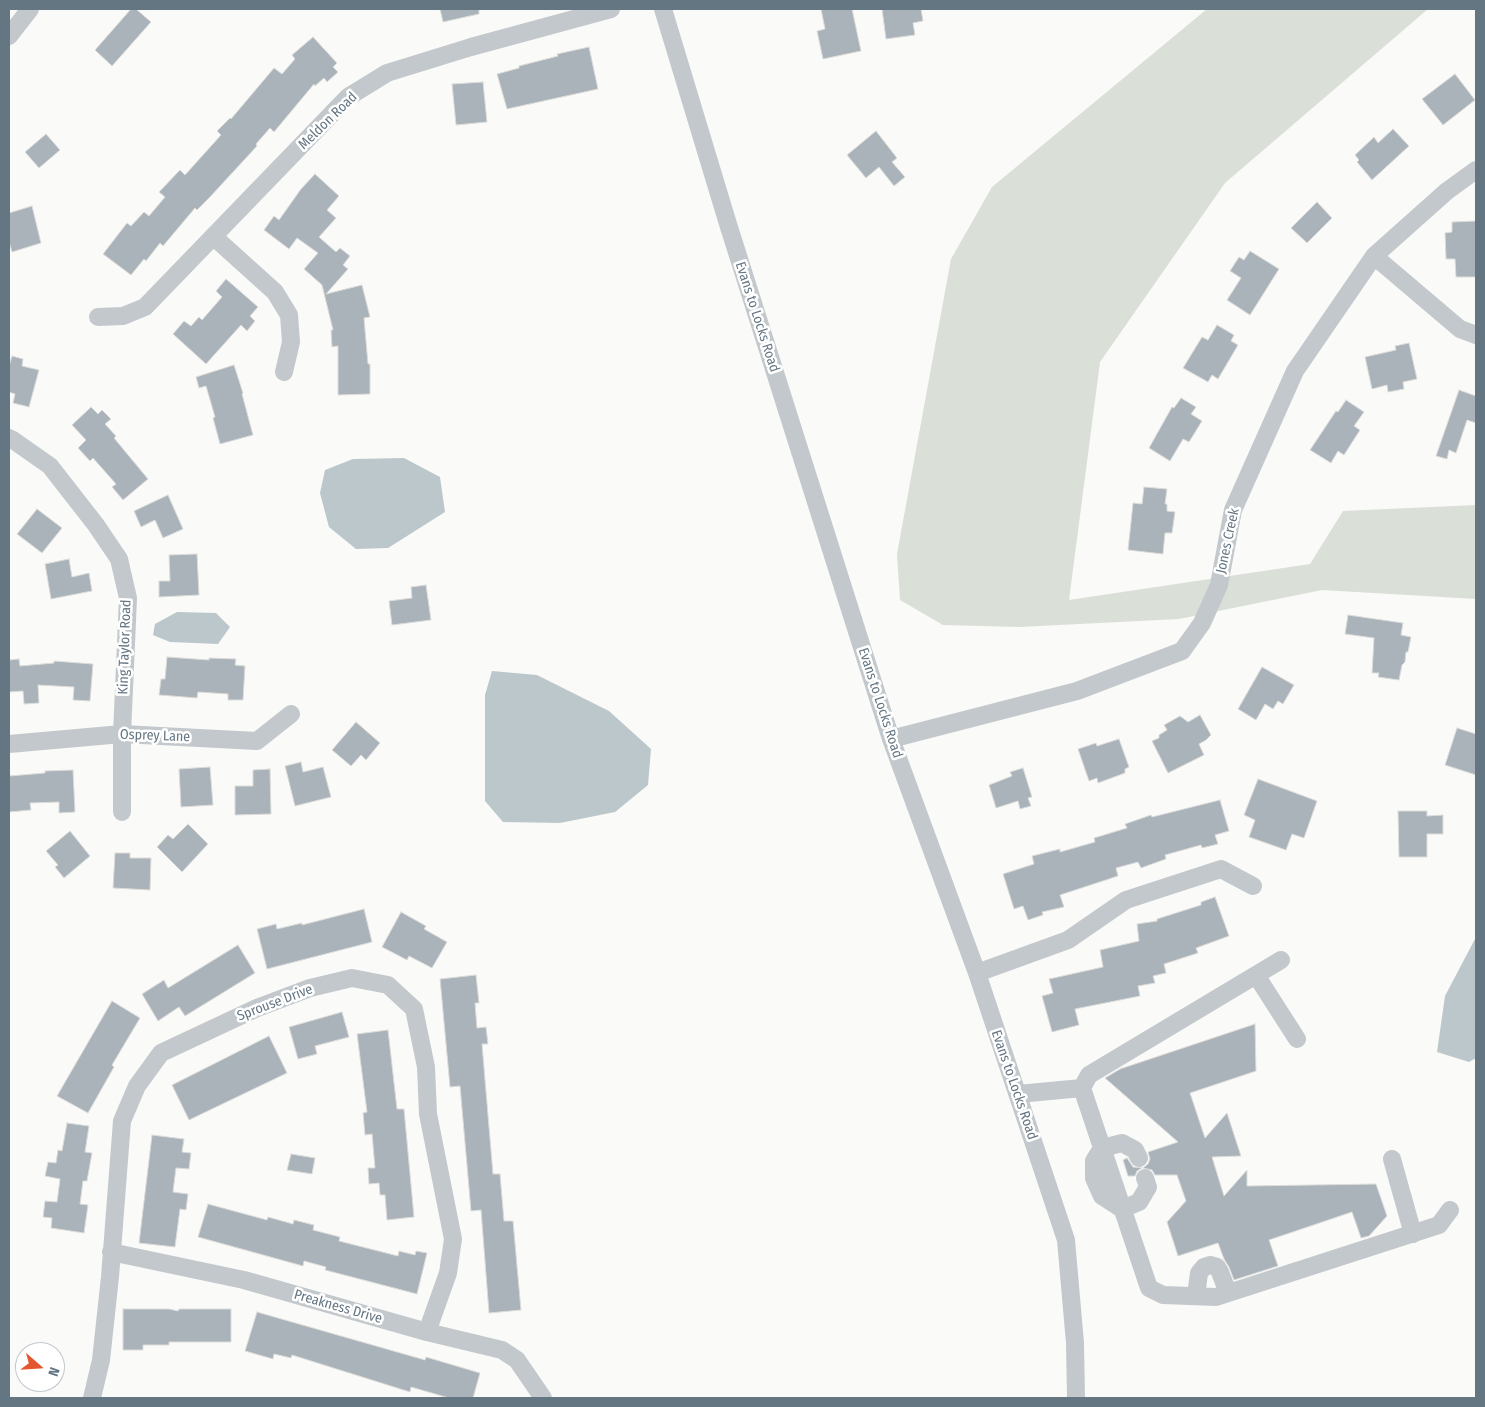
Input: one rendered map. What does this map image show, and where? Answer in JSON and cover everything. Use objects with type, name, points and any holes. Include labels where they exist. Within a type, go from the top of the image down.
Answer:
[{"type":"street","points":[[9,36],[30,9]]},
{"type":"street","name":"Meldon Road","points":[[98,317],[123,316],[145,308],[348,97],[387,73],[471,47],[611,9]]},
{"type":"street","name":"Evans to Locks Road","points":[[663,9],[728,224],[891,739],[977,973],[1066,1240],[1075,1343],[1076,1398]]},
{"type":"street","name":"Jones Creek","points":[[891,739],[1077,691],[1182,651],[1202,623],[1219,585],[1233,510],[1295,371],[1374,256],[1447,191],[1476,170]]},
{"type":"street","points":[[214,237],[275,292],[289,314],[291,342],[284,372]]},
{"type":"street","points":[[1374,256],[1460,329],[1476,335]]},
{"type":"street","name":"King Taylor Road","points":[[9,438],[50,466],[96,525],[119,559],[128,598],[122,734],[122,812]]},
{"type":"street","name":"Osprey Lane","points":[[9,744],[122,734],[257,741],[291,714]]},
{"type":"street","points":[[977,973],[1068,940],[1126,900],[1221,869],[1252,886]]},
{"type":"street","points":[[1281,960],[1089,1076],[1082,1088],[1149,1288],[1163,1295],[1216,1297],[1439,1225],[1450,1210]]},
{"type":"street","points":[[1256,975],[1297,1039]]},
{"type":"street","name":"Sprouse Drive","points":[[92,1398],[101,1360],[122,1121],[137,1086],[160,1053],[257,1008],[310,988],[352,978],[388,985],[414,1009],[426,1067],[428,1114],[453,1239],[448,1273],[427,1332]]},
{"type":"street","points":[[1018,1094],[1082,1088]]},
{"type":"street","points":[[1102,1148],[1122,1143],[1135,1150],[1139,1158]]},
{"type":"street","points":[[1392,1159],[1413,1234]]},
{"type":"street","points":[[1122,1209],[1139,1202],[1148,1187],[1145,1178]]},
{"type":"street","name":"Preakness Drive","points":[[111,1252],[244,1280],[427,1332],[502,1350],[517,1360],[543,1398]]},
{"type":"street","points":[[1196,1296],[1199,1273],[1204,1267],[1210,1266],[1217,1267],[1228,1293]]},
{"type":"shaded area","points":[[1207,9],[1428,9],[1225,183],[1100,362],[1069,600],[1310,564],[1343,511],[1476,505],[1476,599],[1322,590],[1179,619],[1019,627],[943,625],[900,600],[897,554],[951,259],[992,187]]},
{"type":"shaded area","points":[[404,458],[440,477],[445,512],[388,548],[356,549],[329,527],[320,493],[325,470],[353,459]]},
{"type":"shaded area","points":[[177,612],[216,613],[230,627],[218,644],[170,642],[153,635],[155,624]]},
{"type":"shaded area","points":[[492,671],[537,675],[609,711],[651,749],[648,785],[615,812],[560,823],[503,822],[485,801],[485,695]]},
{"type":"shaded area","points":[[1476,937],[1476,1058],[1469,1062],[1437,1052],[1445,996]]},
{"type":"building","points":[[131,9],[136,9],[151,22],[112,66],[95,50]]},
{"type":"building","points":[[440,9],[479,9],[479,14],[443,22]]},
{"type":"building","points":[[821,9],[852,9],[861,51],[823,59],[817,31],[825,29]]},
{"type":"building","points":[[882,9],[921,9],[923,21],[913,23],[915,35],[886,39]]},
{"type":"building","points":[[313,37],[337,63],[333,67],[338,72],[327,82],[324,78],[315,86],[314,84],[274,132],[270,128],[256,144],[257,146],[209,198],[197,210],[195,208],[163,246],[160,243],[146,261],[144,259],[131,275],[103,254],[127,223],[131,226],[144,212],[149,216],[165,197],[159,192],[180,170],[185,175],[221,135],[217,131],[231,119],[274,68],[282,74],[295,59],[292,55]]},
{"type":"building","points":[[589,47],[598,89],[507,109],[497,74],[558,56],[557,54]]},
{"type":"building","points":[[1455,74],[1475,100],[1443,125],[1422,99]]},
{"type":"building","points":[[483,82],[487,122],[456,125],[452,84]]},
{"type":"building","points":[[1393,129],[1409,146],[1372,180],[1357,162],[1359,160],[1355,155],[1374,137],[1378,143]]},
{"type":"building","points":[[876,131],[897,158],[892,162],[905,177],[894,186],[879,167],[866,178],[847,155]]},
{"type":"building","points":[[46,134],[60,150],[39,168],[25,152]]},
{"type":"building","points":[[315,174],[339,196],[327,210],[336,218],[319,237],[336,252],[340,248],[350,256],[343,265],[348,269],[326,294],[362,285],[370,317],[364,318],[368,364],[370,364],[370,394],[338,395],[338,346],[332,347],[331,330],[333,330],[322,285],[304,269],[318,253],[297,238],[289,249],[264,230],[274,216],[279,220],[301,189]]},
{"type":"building","points":[[1317,202],[1332,218],[1307,243],[1291,228]]},
{"type":"building","points":[[32,206],[41,243],[12,252],[9,242],[9,213]]},
{"type":"building","points":[[1476,221],[1476,277],[1456,277],[1455,259],[1446,259],[1445,233],[1452,232],[1452,222]]},
{"type":"building","points":[[1250,251],[1279,269],[1250,315],[1227,300],[1241,278],[1230,271],[1239,257],[1244,260]]},
{"type":"building","points":[[226,279],[258,307],[250,316],[255,321],[247,331],[241,325],[206,364],[173,334],[184,321],[191,326],[199,317],[202,320],[222,297],[216,291]]},
{"type":"building","points":[[1217,325],[1234,335],[1231,341],[1238,345],[1218,379],[1212,375],[1208,382],[1183,368],[1202,337],[1208,340]]},
{"type":"building","points":[[1409,343],[1417,379],[1403,382],[1404,389],[1388,392],[1387,385],[1372,389],[1365,357],[1396,350],[1395,346]]},
{"type":"building","points":[[12,356],[23,359],[22,366],[39,370],[29,407],[13,403],[15,394],[9,392],[9,366]]},
{"type":"building","points":[[234,365],[253,435],[220,444],[206,386],[199,388],[196,377]]},
{"type":"building","points":[[1459,390],[1476,396],[1476,423],[1467,420],[1456,453],[1449,450],[1447,459],[1436,456]]},
{"type":"building","points":[[1181,398],[1196,407],[1191,414],[1202,421],[1189,442],[1183,439],[1170,461],[1149,448],[1172,407],[1174,408]]},
{"type":"building","points":[[1346,400],[1364,412],[1354,426],[1360,430],[1344,455],[1338,451],[1331,463],[1310,450],[1336,411],[1338,412]]},
{"type":"building","points":[[91,407],[98,414],[102,410],[111,419],[105,424],[116,436],[114,438],[148,479],[123,500],[112,487],[116,484],[93,458],[90,461],[78,448],[86,440],[72,425]]},
{"type":"building","points":[[1144,487],[1167,489],[1165,504],[1167,504],[1167,511],[1175,512],[1172,533],[1165,533],[1163,554],[1128,550],[1133,503],[1142,504]]},
{"type":"building","points":[[168,495],[183,529],[163,538],[155,520],[141,527],[134,511]]},
{"type":"building","points":[[37,509],[62,528],[42,553],[17,534]]},
{"type":"building","points":[[197,554],[199,595],[159,597],[159,581],[170,581],[169,555]]},
{"type":"building","points":[[69,559],[72,577],[89,573],[92,591],[51,599],[45,564]]},
{"type":"building","points":[[426,585],[431,620],[392,625],[389,601],[412,598],[411,587]]},
{"type":"building","points":[[1348,615],[1403,623],[1401,635],[1411,637],[1399,680],[1378,677],[1379,673],[1372,673],[1374,638],[1345,634]]},
{"type":"building","points":[[167,657],[209,660],[209,658],[236,659],[235,665],[245,666],[243,700],[228,700],[228,694],[198,692],[197,698],[159,695],[161,679],[165,679]]},
{"type":"building","points":[[19,659],[20,666],[54,663],[54,661],[93,664],[90,701],[73,700],[74,687],[38,685],[39,703],[24,704],[23,691],[9,692],[9,660]]},
{"type":"building","points":[[1262,667],[1294,685],[1283,704],[1278,701],[1273,709],[1265,704],[1256,720],[1238,709]]},
{"type":"building","points":[[1200,715],[1211,735],[1199,744],[1204,755],[1168,773],[1152,741],[1159,738],[1159,735],[1167,730],[1164,725],[1180,716],[1188,722]]},
{"type":"building","points":[[356,722],[380,743],[366,760],[361,755],[351,766],[332,750]]},
{"type":"building","points":[[1457,728],[1476,734],[1476,775],[1445,765]]},
{"type":"building","points":[[1119,739],[1129,767],[1125,769],[1125,773],[1098,783],[1097,778],[1089,781],[1078,749],[1096,743],[1097,746]]},
{"type":"building","points":[[301,762],[303,772],[323,767],[331,797],[295,806],[285,766]]},
{"type":"building","points":[[210,767],[213,805],[181,807],[179,769]]},
{"type":"building","points":[[1023,768],[1032,797],[1028,798],[1031,806],[1020,809],[1018,801],[996,808],[989,785],[1012,776],[1010,772]]},
{"type":"building","points":[[270,769],[271,814],[235,815],[235,786],[253,786],[253,770]]},
{"type":"building","points":[[73,770],[75,812],[59,813],[59,802],[30,803],[31,810],[9,812],[9,776],[45,773],[45,771]]},
{"type":"building","points":[[1258,779],[1317,801],[1304,838],[1292,834],[1286,850],[1249,837],[1255,820],[1244,815]]},
{"type":"building","points":[[1220,800],[1229,831],[1215,835],[1218,844],[1202,848],[1201,845],[1165,855],[1166,859],[1141,868],[1138,862],[1116,868],[1118,876],[1060,895],[1064,907],[1042,912],[1043,915],[1028,920],[1023,906],[1014,909],[1003,874],[1034,864],[1032,856],[1060,849],[1060,852],[1095,842],[1094,838],[1127,828],[1125,824],[1151,815],[1152,817]]},
{"type":"building","points":[[1398,811],[1427,811],[1427,816],[1443,815],[1443,834],[1427,834],[1427,857],[1399,857]]},
{"type":"building","points":[[188,824],[208,844],[182,872],[157,847],[168,835],[173,839]]},
{"type":"building","points":[[70,831],[90,856],[64,878],[55,867],[58,865],[46,851]]},
{"type":"building","points":[[115,853],[130,853],[130,858],[151,858],[150,890],[113,888]]},
{"type":"building","points":[[1215,897],[1229,936],[1196,948],[1198,953],[1164,964],[1166,973],[1153,976],[1155,983],[1138,986],[1140,996],[1075,1009],[1079,1025],[1052,1032],[1042,996],[1053,993],[1049,979],[1103,967],[1100,950],[1139,941],[1137,924],[1157,921],[1157,919],[1201,905],[1201,902]]},
{"type":"building","points":[[364,909],[372,942],[267,969],[257,929],[276,924],[277,929],[302,923],[302,925]]},
{"type":"building","points":[[401,912],[426,926],[424,929],[447,942],[432,968],[409,956],[407,960],[382,947]]},
{"type":"building","points":[[238,945],[255,973],[185,1016],[179,1007],[158,1021],[142,994],[164,980],[168,988]]},
{"type":"building","points":[[476,975],[479,1003],[475,1003],[477,1028],[486,1027],[488,1044],[482,1044],[493,1174],[500,1174],[504,1221],[513,1221],[521,1310],[489,1313],[481,1210],[471,1211],[460,1086],[450,1087],[440,979]]},
{"type":"building","points":[[112,1001],[140,1018],[112,1065],[114,1067],[88,1113],[57,1096]]},
{"type":"building","points":[[342,1012],[349,1037],[315,1046],[317,1054],[298,1059],[289,1027]]},
{"type":"building","points":[[1255,1024],[1256,1071],[1190,1093],[1205,1138],[1227,1113],[1241,1156],[1212,1157],[1224,1196],[1247,1170],[1247,1186],[1376,1184],[1387,1216],[1369,1236],[1361,1238],[1352,1212],[1269,1240],[1278,1266],[1234,1280],[1218,1243],[1178,1256],[1167,1222],[1186,1201],[1177,1175],[1155,1175],[1152,1170],[1143,1168],[1150,1159],[1148,1152],[1178,1142],[1105,1078],[1120,1069]]},
{"type":"building","points":[[388,1030],[397,1109],[404,1109],[414,1217],[387,1220],[385,1195],[380,1195],[379,1183],[369,1184],[368,1168],[375,1168],[372,1134],[365,1135],[363,1113],[367,1112],[357,1034]]},
{"type":"building","points":[[269,1036],[287,1073],[189,1120],[172,1085]]},
{"type":"building","points":[[67,1123],[89,1126],[85,1152],[92,1153],[87,1181],[83,1181],[80,1204],[88,1205],[84,1233],[51,1228],[52,1218],[43,1217],[45,1201],[57,1202],[60,1179],[45,1176],[48,1162],[56,1163],[58,1150],[62,1151]]},
{"type":"building","points":[[152,1135],[184,1139],[182,1152],[191,1153],[189,1169],[176,1168],[173,1192],[188,1194],[186,1210],[180,1209],[175,1247],[139,1243]]},
{"type":"building","points":[[291,1154],[315,1158],[312,1174],[287,1170]]},
{"type":"building","points":[[1127,1158],[1133,1167],[1142,1168],[1137,1171],[1135,1176],[1128,1176],[1123,1160]]},
{"type":"building","points":[[208,1204],[267,1220],[268,1217],[293,1224],[294,1220],[314,1225],[313,1230],[340,1237],[339,1241],[398,1256],[399,1251],[415,1255],[416,1251],[427,1253],[417,1294],[325,1270],[326,1267],[304,1261],[303,1266],[198,1237]]},
{"type":"building","points":[[123,1309],[169,1309],[178,1311],[179,1309],[231,1309],[231,1342],[169,1342],[169,1345],[143,1345],[143,1350],[123,1350]]},
{"type":"building","points":[[257,1312],[425,1360],[426,1357],[480,1373],[473,1398],[449,1398],[411,1387],[410,1392],[292,1355],[291,1358],[274,1354],[273,1359],[245,1351]]}]
